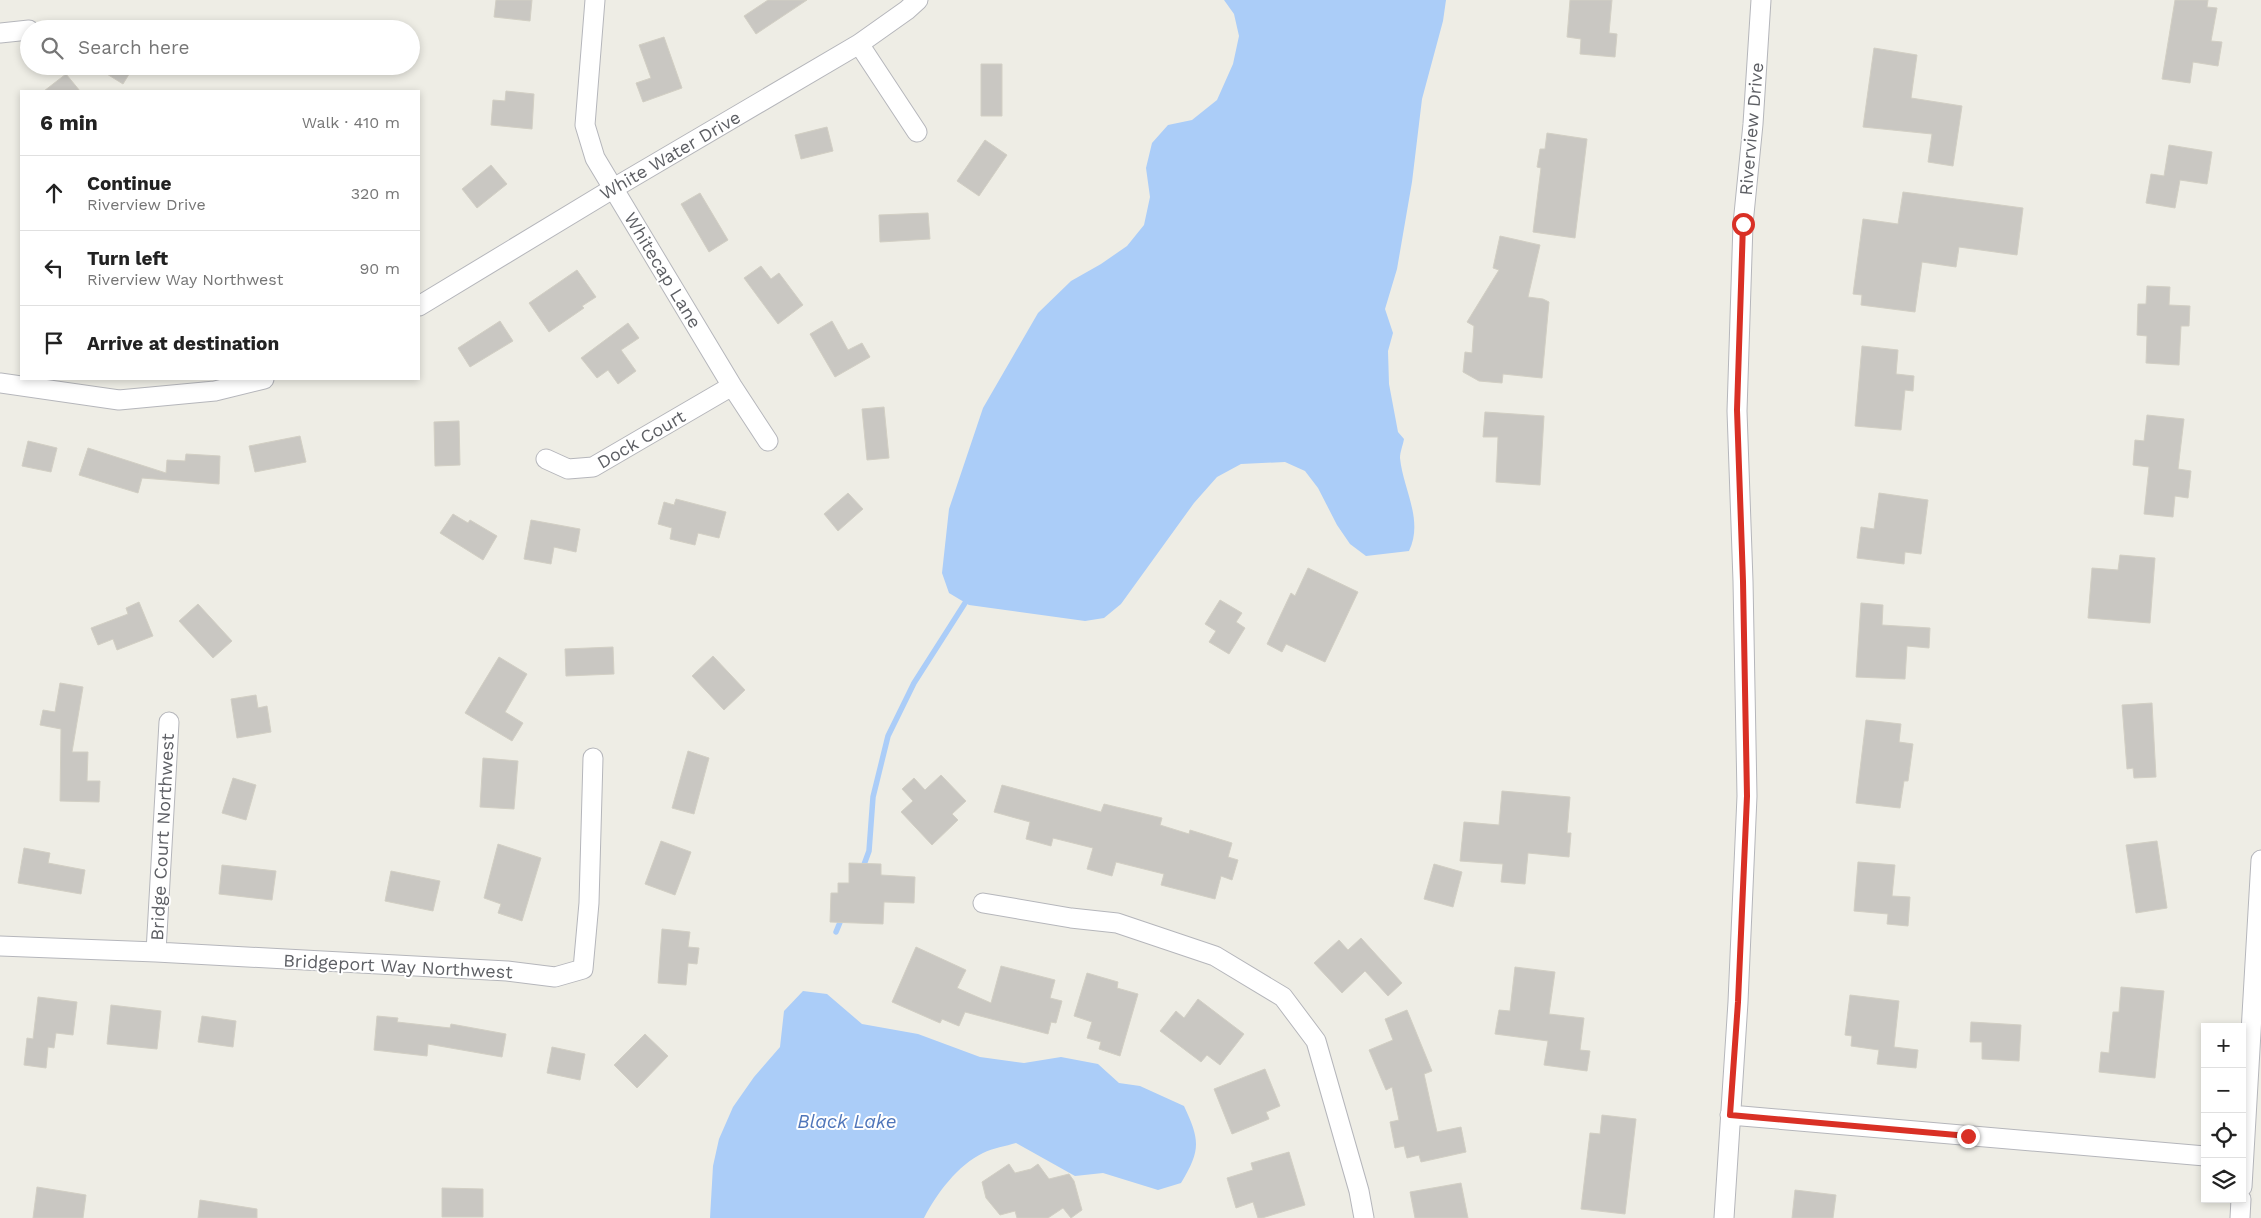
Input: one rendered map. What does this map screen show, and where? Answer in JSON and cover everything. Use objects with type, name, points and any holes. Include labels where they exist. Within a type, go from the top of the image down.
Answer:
[{"type":"street","name":"Whitecap Lane","points":[[595,0],[586,124],[595,158],[732,386],[768,441]]},
{"type":"street","name":"White Water Drive","points":[[420,305],[614,188],[859,44],[918,0]]},
{"type":"street","name":"Riverview Drive","points":[[1724,1218],[1738,1002],[1747,796],[1743,581],[1737,410],[1743,224],[1753,124],[1761,0]]},
{"type":"street","points":[[0,33],[20,31]]},
{"type":"street","points":[[859,44],[917,132]]},
{"type":"street","points":[[0,383],[120,400],[215,390],[260,380]]},
{"type":"street","name":"Dock Court","points":[[546,459],[568,469],[593,467],[732,386]]},
{"type":"street","name":"Bridge Court Northwest","points":[[156,952],[169,722]]},
{"type":"street","name":"Bridgeport Way Northwest","points":[[0,946],[156,952],[508,971],[555,977],[583,969],[589,903],[593,758]]},
{"type":"street","points":[[2244,1158],[2261,860]]},
{"type":"street","points":[[983,902],[1071,918],[1118,924],[1215,956],[1283,997],[1316,1041],[1359,1191],[1364,1218]]},
{"type":"street","points":[[1730,1115],[2201,1156]]},
{"type":"street","points":[[2240,1218],[2241,1203]]},
{"type":"water","points":[[1224,0],[1446,0],[1443,21],[1422,99],[1412,182],[1397,269],[1385,309],[1393,333],[1388,351],[1389,384],[1398,432],[1404,439],[1400,458],[1414,516],[1413,539],[1409,551],[1366,556],[1350,544],[1337,525],[1318,488],[1305,471],[1285,462],[1241,464],[1217,477],[1194,503],[1121,604],[1104,618],[1085,621],[969,605],[949,593],[942,573],[949,509],[983,408],[1038,313],[1071,281],[1127,246],[1144,225],[1150,197],[1146,168],[1152,143],[1168,125],[1192,120],[1217,100],[1233,64],[1239,36],[1234,14]]},
{"type":"water","name":"Black Lake","points":[[803,991],[827,994],[862,1024],[918,1034],[980,1057],[1024,1063],[1061,1057],[1098,1064],[1119,1083],[1140,1086],[1184,1106],[1193,1128],[1196,1145],[1188,1172],[1181,1183],[1158,1190],[1103,1173],[1075,1176],[1016,1143],[987,1151],[965,1165],[935,1199],[924,1218],[710,1218],[713,1166],[719,1139],[733,1107],[754,1077],[780,1047],[784,1011]]},
{"type":"building","points":[[496,0],[532,0],[530,21],[494,17]]},
{"type":"building","points":[[768,0],[807,0],[756,34],[744,16]]},
{"type":"building","points":[[1570,0],[1612,0],[1609,33],[1617,34],[1615,57],[1580,54],[1581,39],[1567,37]]},
{"type":"building","points":[[2175,0],[2208,0],[2207,7],[2217,8],[2211,41],[2222,42],[2218,66],[2193,62],[2190,83],[2162,79]]},
{"type":"building","points":[[664,37],[682,88],[643,102],[636,83],[651,78],[639,45]]},
{"type":"building","points":[[1874,48],[1917,55],[1911,98],[1962,106],[1953,166],[1928,162],[1932,134],[1863,127]]},
{"type":"building","points":[[981,64],[1002,64],[1002,116],[981,116]]},
{"type":"building","points":[[67,75],[79,90],[45,90]]},
{"type":"building","points":[[108,75],[128,75],[123,84]]},
{"type":"building","points":[[506,91],[534,94],[532,129],[491,125],[493,100],[505,101]]},
{"type":"building","points":[[827,127],[833,151],[801,159],[795,135]]},
{"type":"building","points":[[1547,133],[1587,139],[1575,238],[1533,232],[1541,168],[1537,167],[1540,149],[1545,149]]},
{"type":"building","points":[[985,140],[1007,155],[979,196],[957,181]]},
{"type":"building","points":[[2169,145],[2212,152],[2207,184],[2180,180],[2175,208],[2146,203],[2151,174],[2164,176]]},
{"type":"building","points":[[491,165],[507,184],[477,208],[462,189]]},
{"type":"building","points":[[1903,192],[2023,208],[2017,255],[1959,247],[1956,267],[1922,262],[1915,312],[1861,305],[1862,295],[1853,294],[1863,219],[1898,224]]},
{"type":"building","points":[[700,193],[728,240],[709,252],[681,204]]},
{"type":"building","points":[[928,213],[930,239],[880,242],[879,215]]},
{"type":"building","points":[[1500,236],[1540,245],[1528,297],[1543,299],[1549,302],[1542,378],[1503,374],[1502,383],[1479,381],[1463,372],[1465,352],[1472,353],[1474,326],[1467,322],[1499,270],[1493,268]]},
{"type":"building","points":[[761,266],[771,279],[779,273],[803,305],[778,324],[744,278]]},
{"type":"building","points":[[577,270],[596,297],[582,306],[584,308],[549,332],[529,303]]},
{"type":"building","points":[[2147,286],[2170,287],[2169,305],[2190,306],[2189,326],[2181,326],[2179,365],[2146,363],[2147,336],[2137,335],[2138,304],[2146,304]]},
{"type":"building","points":[[500,321],[513,341],[470,367],[458,348]]},
{"type":"building","points":[[832,321],[848,350],[862,343],[870,357],[835,377],[810,334]]},
{"type":"building","points":[[628,323],[639,338],[621,350],[636,371],[618,384],[608,370],[597,378],[581,358]]},
{"type":"building","points":[[1862,346],[1898,350],[1896,374],[1914,376],[1913,391],[1905,390],[1901,430],[1855,426]]},
{"type":"building","points":[[884,407],[889,458],[867,460],[862,409]]},
{"type":"building","points":[[1485,412],[1544,416],[1540,485],[1496,482],[1498,437],[1483,437]]},
{"type":"building","points":[[2147,415],[2184,419],[2178,469],[2191,471],[2188,498],[2175,496],[2173,517],[2144,514],[2149,467],[2133,465],[2135,440],[2144,441]]},
{"type":"building","points":[[459,421],[460,465],[435,466],[434,422]]},
{"type":"building","points":[[300,436],[306,462],[255,472],[249,446]]},
{"type":"building","points":[[28,441],[57,448],[51,472],[22,466]]},
{"type":"building","points":[[88,448],[166,473],[167,460],[185,461],[186,454],[220,456],[219,484],[142,478],[138,493],[79,475]]},
{"type":"building","points":[[848,493],[863,509],[838,531],[824,514]]},
{"type":"building","points":[[1879,493],[1928,500],[1921,554],[1905,552],[1904,564],[1857,558],[1861,527],[1874,529]]},
{"type":"building","points":[[676,499],[726,512],[719,538],[698,533],[695,545],[670,539],[672,528],[658,524],[664,502],[674,505]]},
{"type":"building","points":[[453,514],[468,523],[470,520],[497,536],[483,560],[440,533]]},
{"type":"building","points":[[531,520],[580,529],[576,552],[554,547],[551,564],[524,559]]},
{"type":"building","points":[[2120,555],[2155,558],[2150,623],[2088,618],[2092,568],[2118,570]]},
{"type":"building","points":[[1308,568],[1358,592],[1325,662],[1286,644],[1282,652],[1267,644],[1291,593],[1295,596]]},
{"type":"building","points":[[1220,600],[1242,613],[1236,622],[1245,628],[1229,654],[1209,642],[1216,631],[1205,624]]},
{"type":"building","points":[[139,602],[153,636],[117,650],[113,639],[98,645],[91,628],[128,614],[126,608]]},
{"type":"building","points":[[1861,603],[1883,605],[1882,625],[1930,628],[1929,648],[1907,646],[1905,679],[1856,677]]},
{"type":"building","points":[[198,604],[232,641],[213,658],[179,621]]},
{"type":"building","points":[[613,647],[614,674],[566,676],[565,649]]},
{"type":"building","points":[[713,656],[745,690],[724,710],[692,676]]},
{"type":"building","points":[[499,657],[527,674],[505,712],[523,723],[512,741],[465,713]]},
{"type":"building","points":[[60,683],[83,687],[72,752],[88,752],[87,781],[100,781],[99,802],[60,801],[61,729],[40,725],[43,710],[55,712]]},
{"type":"building","points":[[256,695],[258,708],[267,706],[271,732],[237,738],[231,699]]},
{"type":"building","points":[[2152,703],[2156,777],[2134,778],[2133,768],[2127,769],[2122,705]]},
{"type":"building","points":[[1866,720],[1901,724],[1899,742],[1913,744],[1908,781],[1904,781],[1900,808],[1856,803]]},
{"type":"building","points":[[688,751],[709,758],[694,814],[672,808]]},
{"type":"building","points":[[483,758],[518,761],[514,809],[480,807]]},
{"type":"building","points":[[941,775],[966,801],[952,814],[958,820],[932,845],[901,812],[913,801],[902,789],[914,778],[925,790]]},
{"type":"building","points":[[233,778],[256,785],[246,820],[222,813]]},
{"type":"building","points":[[1002,785],[1101,812],[1104,804],[1162,818],[1160,825],[1189,834],[1190,830],[1232,843],[1228,857],[1238,860],[1232,880],[1221,876],[1215,899],[1161,885],[1164,874],[1116,862],[1112,876],[1087,869],[1093,848],[1053,838],[1051,846],[1026,839],[1030,822],[994,812]]},
{"type":"building","points":[[1502,791],[1570,797],[1567,833],[1571,833],[1569,857],[1528,853],[1525,884],[1501,882],[1503,864],[1460,861],[1464,822],[1499,825]]},
{"type":"building","points":[[661,841],[691,852],[675,895],[645,884]]},
{"type":"building","points":[[2157,841],[2167,908],[2136,913],[2126,845]]},
{"type":"building","points":[[498,844],[541,858],[522,921],[498,913],[501,904],[484,898]]},
{"type":"building","points":[[24,848],[50,853],[48,863],[85,870],[81,894],[18,883]]},
{"type":"building","points":[[1858,862],[1895,865],[1892,896],[1910,897],[1908,926],[1887,924],[1888,914],[1854,911]]},
{"type":"building","points":[[849,863],[881,864],[881,875],[915,877],[914,903],[884,902],[883,924],[830,922],[831,893],[838,893],[838,883],[849,883]]},
{"type":"building","points":[[1434,864],[1462,872],[1453,907],[1424,899]]},
{"type":"building","points":[[222,865],[276,871],[272,900],[219,894]]},
{"type":"building","points":[[391,871],[440,881],[433,911],[385,901]]},
{"type":"building","points":[[662,929],[690,932],[688,947],[699,948],[697,964],[688,963],[686,985],[658,983]]},
{"type":"building","points":[[1361,938],[1402,983],[1388,996],[1365,971],[1342,993],[1314,963],[1339,940],[1348,950]]},
{"type":"building","points":[[916,947],[966,970],[957,988],[991,1003],[1001,966],[1055,980],[1050,998],[1062,1001],[1056,1023],[1051,1022],[1048,1034],[965,1012],[959,1026],[942,1019],[940,1023],[892,1002]]},
{"type":"building","points":[[1515,967],[1555,972],[1549,1014],[1584,1018],[1580,1050],[1590,1051],[1587,1071],[1544,1065],[1548,1041],[1495,1034],[1499,1010],[1510,1011]]},
{"type":"building","points":[[1087,973],[1118,982],[1117,988],[1138,994],[1120,1056],[1099,1049],[1101,1042],[1087,1038],[1092,1022],[1074,1016]]},
{"type":"building","points":[[2121,987],[2164,991],[2155,1078],[2099,1072],[2101,1052],[2109,1053],[2113,1012],[2119,1012]]},
{"type":"building","points":[[1850,995],[1899,1001],[1894,1047],[1918,1050],[1916,1068],[1877,1064],[1879,1050],[1851,1046],[1852,1036],[1845,1035]]},
{"type":"building","points":[[38,997],[77,1002],[73,1035],[56,1033],[54,1048],[48,1047],[46,1068],[24,1065],[27,1038],[33,1039]]},
{"type":"building","points":[[1198,999],[1244,1034],[1220,1065],[1207,1055],[1201,1062],[1160,1031],[1176,1011],[1184,1018]]},
{"type":"building","points":[[111,1005],[161,1011],[157,1049],[107,1044]]},
{"type":"building","points":[[1407,1010],[1432,1071],[1424,1074],[1437,1132],[1461,1127],[1466,1152],[1421,1162],[1419,1155],[1407,1158],[1404,1146],[1395,1148],[1390,1122],[1399,1120],[1392,1087],[1386,1090],[1369,1050],[1393,1040],[1385,1019]]},
{"type":"building","points":[[202,1016],[236,1021],[233,1047],[198,1042]]},
{"type":"building","points":[[377,1016],[398,1018],[397,1022],[450,1028],[451,1024],[506,1034],[502,1057],[428,1044],[427,1056],[374,1050]]},
{"type":"building","points":[[1971,1022],[2021,1025],[2019,1061],[1982,1059],[1982,1042],[1970,1042]]},
{"type":"building","points":[[645,1034],[668,1056],[637,1088],[614,1065]]},
{"type":"building","points":[[552,1047],[585,1054],[580,1080],[547,1073]]},
{"type":"building","points":[[1265,1069],[1280,1106],[1266,1112],[1269,1119],[1232,1134],[1214,1089]]},
{"type":"building","points":[[1602,1115],[1636,1119],[1625,1214],[1581,1209],[1590,1133],[1600,1134]]},
{"type":"building","points":[[1289,1152],[1305,1205],[1262,1218],[1258,1218],[1253,1202],[1236,1208],[1227,1178],[1253,1170],[1251,1163]]},
{"type":"building","points":[[1009,1164],[1015,1173],[1031,1169],[1038,1164],[1049,1179],[1069,1174],[1074,1181],[1082,1210],[1071,1218],[1063,1208],[1048,1218],[1017,1218],[1015,1211],[1000,1215],[986,1198],[982,1182]]},
{"type":"building","points":[[1461,1183],[1468,1218],[1415,1218],[1410,1192]]},
{"type":"building","points":[[37,1187],[86,1195],[83,1218],[33,1218]]},
{"type":"building","points":[[442,1188],[483,1189],[483,1217],[442,1217]]},
{"type":"building","points":[[1795,1190],[1836,1195],[1833,1218],[1792,1218]]},
{"type":"building","points":[[200,1200],[257,1209],[257,1218],[198,1218]]},
{"type":"waterway","points":[[862,870],[869,851],[873,797],[888,736],[914,683],[965,603]]},
{"type":"waterway","points":[[836,932],[843,915]]},
{"type":"route","points":[[1743,224],[1737,410],[1743,581],[1747,796],[1738,1002],[1730,1115],[1968,1136]]}]
